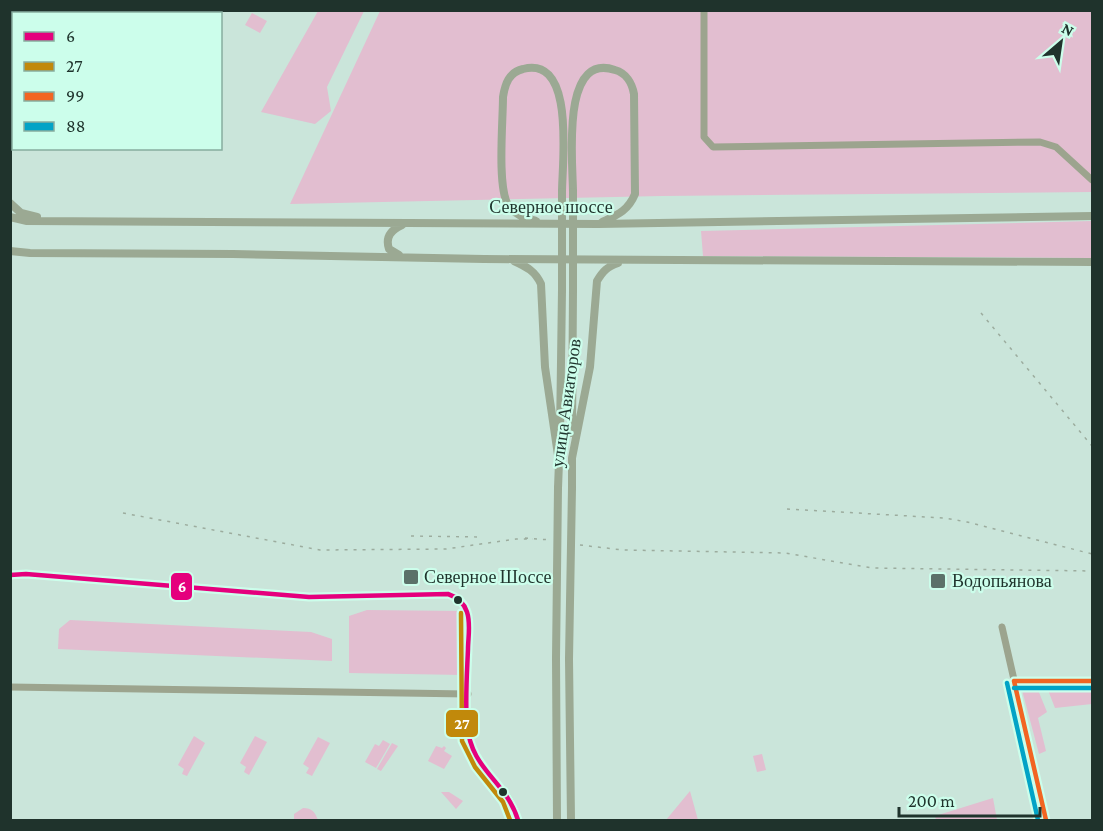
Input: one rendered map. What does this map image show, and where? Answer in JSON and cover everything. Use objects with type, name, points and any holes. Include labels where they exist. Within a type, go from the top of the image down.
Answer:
[{"type":"main road","points":[[548,224],[521,217],[508,205],[504,193],[503,97],[505,84],[518,70],[530,67],[541,69],[551,75],[563,105],[559,462]]},
{"type":"main road","points":[[573,458],[573,111],[578,89],[584,77],[594,69],[606,68],[617,70],[633,86],[635,194],[631,205],[623,213],[598,224]]},
{"type":"main road","points":[[10,203],[21,213],[53,220]]},
{"type":"main road","name":"Северное шоссе","points":[[10,217],[27,221],[598,224],[1092,216]]},
{"type":"main road","points":[[405,224],[390,233],[387,244],[394,254],[406,257]]},
{"type":"main road","points":[[10,251],[511,260],[1092,262]]},
{"type":"main road","name":"улица Авиаторов","points":[[511,260],[529,267],[537,274],[541,284],[545,367],[559,462],[556,658],[557,820]]},
{"type":"main road","name":"улица Авиаторов","points":[[571,820],[569,659],[573,458],[590,367],[597,281],[602,272],[609,267],[627,260]]},
{"type":"street","points":[[704,10],[704,137],[713,147],[1040,142],[1056,147],[1092,180]]},
{"type":"street","points":[[10,575],[26,574],[309,597],[448,594],[461,600],[468,613],[468,731],[473,752],[510,798],[517,817]]},
{"type":"street","points":[[1002,627],[1047,820]]},
{"type":"street","points":[[1014,681],[1092,681]]},
{"type":"street","points":[[10,687],[468,694]]},
{"type":"shaded area","points":[[318,11],[364,11],[327,87],[331,111],[315,124],[261,112]]},
{"type":"shaded area","points":[[380,11],[1092,11],[1092,192],[662,196],[290,204]]},
{"type":"shaded area","points":[[252,13],[267,21],[260,33],[245,25]]},
{"type":"shaded area","points":[[1092,221],[1092,258],[703,256],[701,231]]},
{"type":"shaded area","points":[[367,610],[461,611],[463,675],[349,673],[349,616]]},
{"type":"shaded area","points":[[70,620],[311,632],[332,639],[332,661],[58,649],[59,629]]},
{"type":"shaded area","points":[[1036,685],[1047,712],[1038,718],[1046,751],[1039,754],[1022,690],[1025,686]]},
{"type":"shaded area","points":[[1046,685],[1092,685],[1092,704],[1055,708]]},
{"type":"shaded area","points":[[194,736],[205,743],[187,776],[182,774],[184,769],[178,765]]},
{"type":"shaded area","points":[[255,736],[267,742],[249,775],[244,772],[246,767],[240,763]]},
{"type":"shaded area","points":[[318,737],[330,743],[312,776],[306,773],[309,768],[303,764]]},
{"type":"shaded area","points":[[383,740],[390,744],[376,768],[365,762],[375,744],[379,746]]},
{"type":"shaded area","points":[[392,743],[398,746],[381,771],[377,769]]},
{"type":"shaded area","points":[[436,746],[442,748],[444,746],[446,748],[444,751],[452,756],[444,769],[428,761]]},
{"type":"shaded area","points":[[762,754],[766,770],[757,772],[753,756]]},
{"type":"shaded area","points":[[690,791],[698,820],[666,820]]},
{"type":"shaded area","points":[[441,792],[449,792],[463,801],[456,809]]},
{"type":"shaded area","points":[[993,798],[997,820],[936,820],[935,816]]},
{"type":"shaded area","points":[[303,808],[313,811],[318,820],[294,820],[294,814]]},
{"type":"railway","points":[[981,313],[1092,446]]},
{"type":"railway","points":[[787,509],[944,518],[1092,554]]},
{"type":"railway","points":[[123,513],[320,550],[446,549],[516,539],[533,539]]},
{"type":"railway","points":[[411,536],[483,537]]},
{"type":"railway","points":[[525,538],[551,540]]},
{"type":"railway","points":[[580,545],[623,550],[785,553],[872,568],[1092,571]]},
{"type":"transit line","name":"6","points":[[10,575],[26,574],[309,597],[451,595],[464,606],[469,621],[466,705],[470,740],[481,764],[505,794],[518,820]]},
{"type":"transit line","name":"27","points":[[461,613],[462,741],[475,767],[503,802],[510,820]]},
{"type":"transit line","name":"99","points":[[1014,681],[1046,820]]},
{"type":"transit line","name":"99","points":[[1014,681],[1092,681]]},
{"type":"transit line","name":"88","points":[[1007,683],[1038,820]]},
{"type":"transit line","name":"88","points":[[1014,688],[1092,688]]},
{"type":"place","name":"Северное Шоссе","points":[[411,577]]},
{"type":"place","name":"Водопьянова","points":[[938,581]]}]
